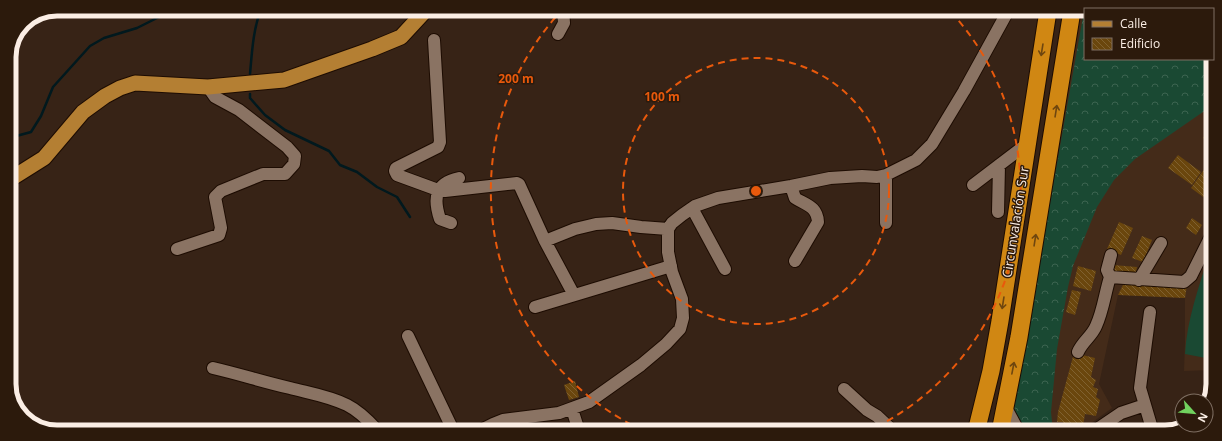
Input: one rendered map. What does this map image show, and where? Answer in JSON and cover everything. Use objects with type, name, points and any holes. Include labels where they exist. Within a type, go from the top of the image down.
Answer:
[{"type":"highway","name":"Circunvalación Sur","points":[[978,425],[991,371],[1000,321],[1047,16]]},
{"type":"highway","name":"Circunvalación Sur","points":[[1001,425],[1020,337],[1071,16]]},
{"type":"main road","points":[[16,176],[44,158],[83,112],[105,96],[120,88],[135,83],[208,87],[284,80],[401,37],[420,16]]},
{"type":"street","points":[[558,34],[564,23],[563,16]]},
{"type":"street","points":[[490,425],[503,420],[559,414],[589,402],[642,365],[666,344],[680,329],[683,318],[682,299],[676,286],[668,252],[668,229],[672,223],[692,208],[718,198],[830,178],[862,176],[877,177],[886,175],[916,160],[932,144],[961,96],[1005,16]]},
{"type":"street","points":[[434,40],[440,142],[438,147],[396,168],[395,171],[397,175],[438,190],[445,191],[514,183],[519,184],[545,241],[574,295]]},
{"type":"street","points":[[177,249],[219,235],[221,228],[215,197],[222,191],[263,174],[285,174],[294,164],[295,156],[287,147],[239,110],[215,97],[208,87]]},
{"type":"street","points":[[973,185],[1027,144]]},
{"type":"street","points":[[998,212],[999,165]]},
{"type":"street","points":[[886,175],[886,223]]},
{"type":"street","points":[[451,223],[440,219],[436,207],[436,200],[438,190],[448,180],[459,178]]},
{"type":"street","points":[[791,186],[795,198],[811,206],[818,214],[818,222],[795,261]]},
{"type":"street","points":[[692,208],[725,269]]},
{"type":"street","points":[[545,241],[575,229],[596,224],[612,223],[668,229]]},
{"type":"street","points":[[1139,280],[1161,243]]},
{"type":"street","points":[[1110,277],[1184,282],[1191,276],[1206,246]]},
{"type":"street","points":[[1078,352],[1081,344],[1088,338],[1096,327],[1110,277],[1107,270],[1111,255]]},
{"type":"street","points":[[535,307],[671,266]]},
{"type":"street","points":[[1150,312],[1140,388],[1151,425]]},
{"type":"street","points":[[408,336],[452,425]]},
{"type":"street","points":[[212,368],[325,397],[345,404],[356,410],[373,425]]},
{"type":"street","points":[[844,389],[887,425]]},
{"type":"street","points":[[1103,425],[1121,413],[1145,405]]},
{"type":"street","points":[[1005,406],[1015,425]]},
{"type":"street","points":[[572,409],[577,425]]},
{"type":"shaded area","points":[[1077,16],[1084,16],[1084,60],[1206,60],[1206,370],[1184,371],[1185,298],[1118,295],[1099,384],[1112,408],[1089,425],[1009,425],[1008,421]]},
{"type":"green space","points":[[1084,16],[1084,60],[1206,60],[1206,110],[1135,159],[1114,180],[1097,207],[1073,266],[1068,287],[1057,349],[1051,412],[1052,425],[1013,425],[1012,420]]},
{"type":"green space","points":[[1206,264],[1206,358],[1185,354],[1186,340]]},
{"type":"building","points":[[1178,155],[1201,172],[1192,185],[1168,168]]},
{"type":"building","points":[[1206,167],[1206,199],[1191,188]]},
{"type":"building","points":[[1192,218],[1202,225],[1196,235],[1186,228]]},
{"type":"building","points":[[1119,222],[1133,228],[1121,255],[1107,249]]},
{"type":"building","points":[[1142,236],[1152,240],[1143,262],[1132,258]]},
{"type":"building","points":[[1113,265],[1137,267],[1135,276],[1112,277]]},
{"type":"building","points":[[1078,266],[1096,271],[1091,291],[1073,286]]},
{"type":"building","points":[[1126,279],[1187,285],[1185,298],[1118,295]]},
{"type":"building","points":[[1072,290],[1081,292],[1075,315],[1066,312]]},
{"type":"building","points":[[1074,353],[1095,358],[1091,377],[1096,380],[1093,387],[1098,389],[1096,397],[1100,400],[1096,416],[1085,414],[1083,425],[1063,425],[1063,422],[1057,422],[1058,412]]},
{"type":"building","points":[[575,381],[579,397],[569,400],[564,385]]},
{"type":"waterway","points":[[16,136],[31,132],[41,116],[53,87],[90,46],[104,38],[137,28],[161,16]]},
{"type":"waterway","points":[[250,74],[252,49],[258,16]]},
{"type":"waterway","points":[[250,94],[250,98],[265,115],[285,130],[329,151],[340,165],[357,172],[377,187],[397,197],[410,217]]}]
